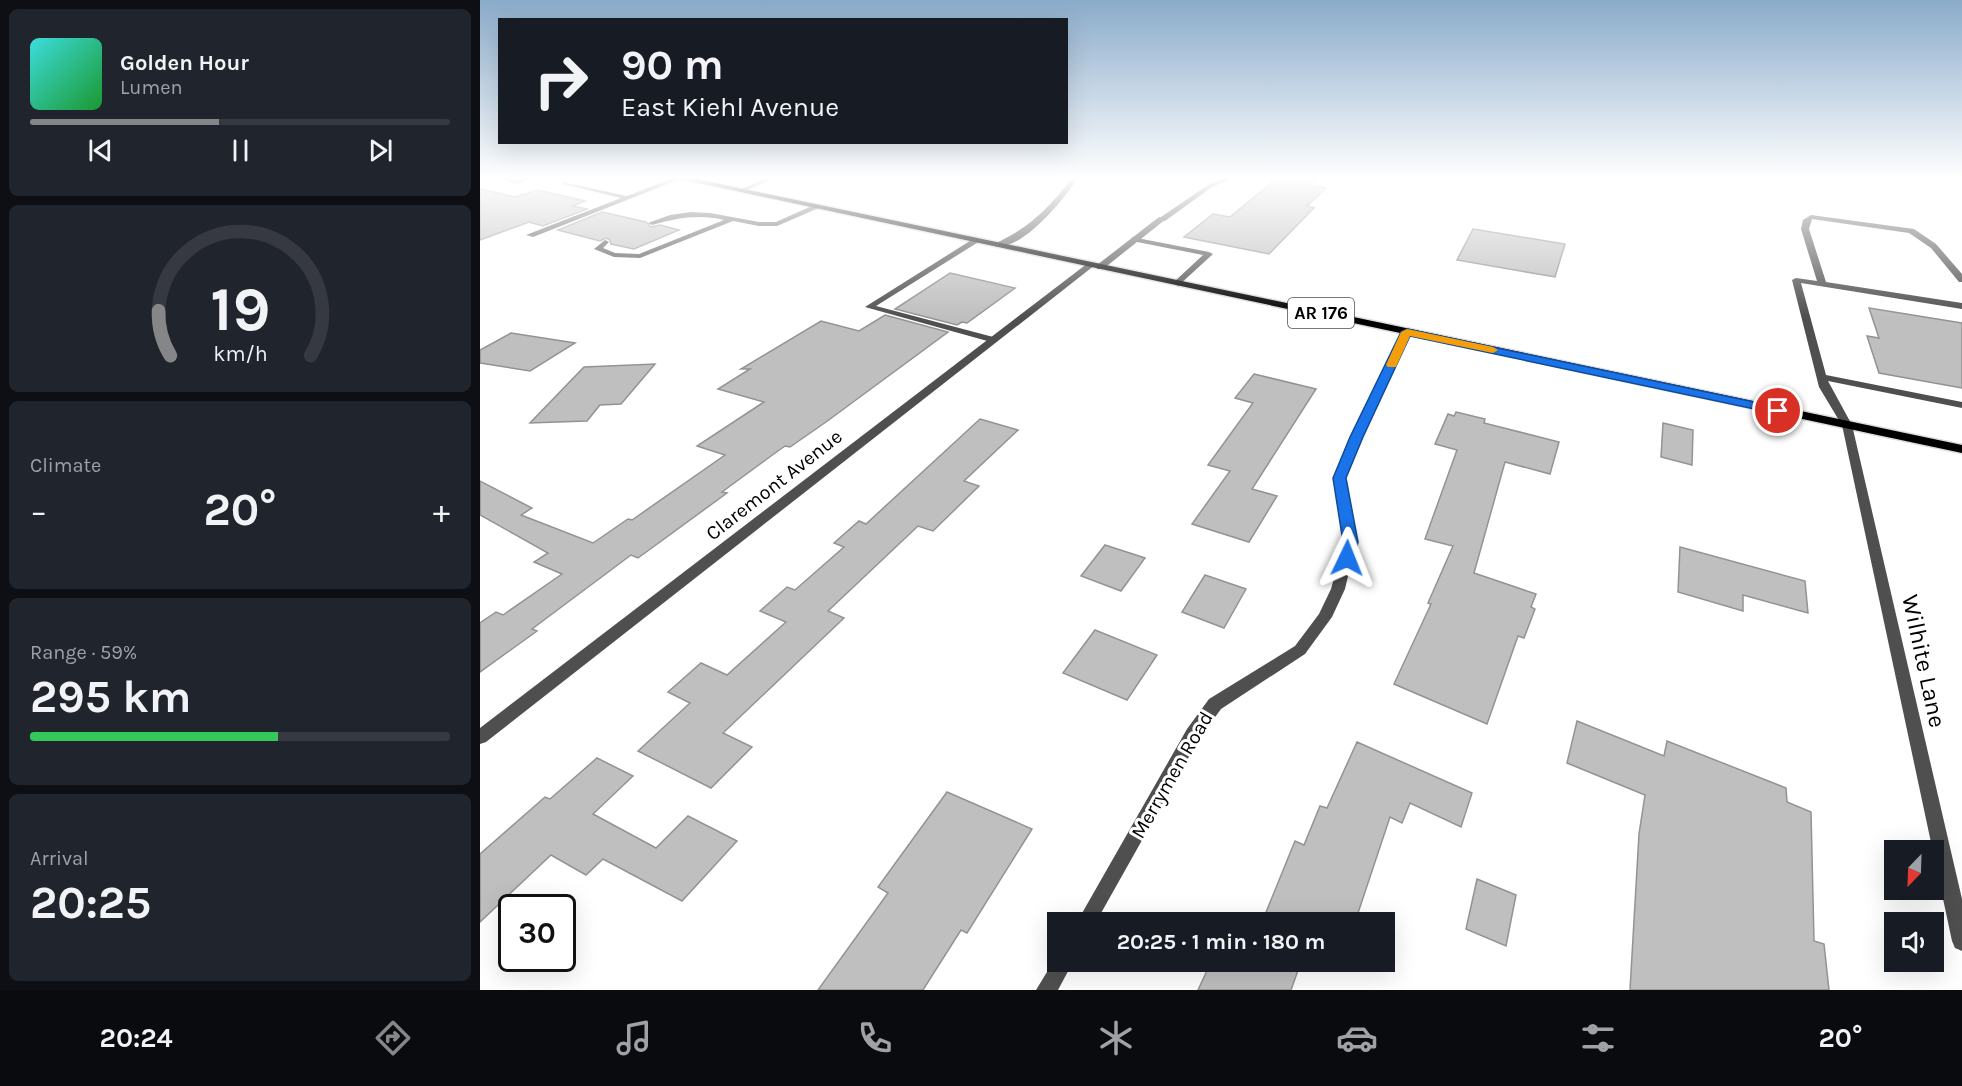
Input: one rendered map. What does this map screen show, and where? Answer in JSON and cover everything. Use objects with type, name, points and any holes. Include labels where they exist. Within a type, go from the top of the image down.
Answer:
[{"type":"main road","name":"AR 176","points":[[897,224],[1962,449]]},
{"type":"street","points":[[530,236],[561,224]]},
{"type":"street","points":[[605,242],[598,249],[603,252],[614,255],[640,256],[719,224]]},
{"type":"street","points":[[999,245],[1018,236],[1034,224]]},
{"type":"street","name":"Claremont Avenue","points":[[480,737],[994,340],[1155,224]]},
{"type":"street","points":[[1806,224],[1805,229],[1822,284],[1962,306]]},
{"type":"street","points":[[1862,224],[1911,231],[1926,238],[1943,255],[1962,280]]},
{"type":"street","points":[[1135,239],[1209,254],[1178,283]]},
{"type":"street","points":[[976,241],[869,307],[994,340]]},
{"type":"street","name":"Wilhite Lane","points":[[1822,284],[1796,280],[1824,387],[1847,425],[1962,941]]},
{"type":"street","name":"Merrymen Road","points":[[1092,912],[1193,734],[1215,704],[1300,650],[1324,617],[1338,589],[1350,542],[1340,478],[1356,437],[1407,332]]},
{"type":"street","points":[[1821,377],[1962,405]]},
{"type":"street","points":[[1046,990],[1057,972]]},
{"type":"building","points":[[480,224],[523,224],[480,240]]},
{"type":"building","points":[[572,224],[648,224],[651,227],[660,225],[679,230],[634,249],[611,244],[606,238],[600,241],[558,230]]},
{"type":"building","points":[[1200,224],[1298,224],[1269,254],[1184,237]]},
{"type":"building","points":[[1473,229],[1565,244],[1555,277],[1457,260]]},
{"type":"building","points":[[950,273],[1015,288],[967,323],[962,322],[957,325],[895,309]]},
{"type":"building","points":[[1869,308],[1962,323],[1962,388],[1879,373],[1867,336],[1879,338]]},
{"type":"building","points":[[885,315],[948,332],[826,422],[790,447],[785,446],[771,456],[722,492],[727,493],[638,558],[631,555],[532,629],[537,631],[480,672],[480,623],[496,612],[503,615],[562,574],[534,562],[548,553],[480,515],[480,481],[532,508],[521,515],[593,543],[628,519],[632,520],[725,455],[697,446],[764,402],[718,389],[750,369],[741,369],[821,321],[859,331]]},
{"type":"building","points":[[511,333],[575,343],[530,371],[480,363],[480,350]]},
{"type":"building","points":[[655,364],[621,404],[600,405],[587,421],[530,423],[584,367]]},
{"type":"building","points":[[1254,374],[1316,389],[1252,489],[1277,496],[1249,542],[1192,524],[1230,471],[1208,465],[1253,403],[1235,398]]},
{"type":"building","points":[[1456,412],[1485,419],[1484,423],[1559,442],[1550,474],[1505,462],[1474,573],[1536,594],[1531,607],[1535,609],[1524,638],[1518,636],[1487,724],[1394,684],[1431,604],[1428,603],[1453,546],[1425,539],[1457,450],[1435,444],[1448,414],[1454,416]]},
{"type":"building","points":[[980,419],[1018,430],[964,481],[979,486],[933,531],[918,526],[828,611],[844,618],[723,733],[752,747],[711,788],[638,751],[690,703],[668,692],[701,663],[727,675],[786,622],[760,611],[787,587],[795,590],[844,547],[834,543],[859,521],[866,524]]},
{"type":"building","points":[[1663,423],[1693,430],[1692,465],[1661,457]]},
{"type":"building","points":[[1105,545],[1145,558],[1121,591],[1081,576]]},
{"type":"building","points":[[1680,547],[1805,581],[1808,613],[1743,595],[1743,611],[1678,592]]},
{"type":"building","points":[[1205,575],[1246,589],[1224,628],[1182,612]]},
{"type":"building","points":[[1095,630],[1157,655],[1127,700],[1063,673]]},
{"type":"building","points":[[1577,721],[1664,756],[1667,741],[1786,788],[1787,802],[1811,812],[1814,941],[1824,944],[1829,990],[1630,990],[1639,834],[1645,795],[1567,763]]},
{"type":"building","points":[[1357,742],[1472,793],[1461,827],[1410,803],[1402,823],[1390,817],[1358,912],[1266,912],[1295,841],[1304,845],[1320,806],[1327,808]]},
{"type":"building","points":[[597,758],[633,776],[593,814],[656,848],[688,816],[737,841],[682,901],[603,859],[586,875],[551,855],[510,894],[498,894],[498,905],[480,922],[480,854],[545,797],[550,799]]},
{"type":"building","points":[[947,792],[1032,829],[967,933],[961,930],[923,990],[818,990],[888,893],[878,887]]},
{"type":"building","points":[[1477,879],[1516,895],[1506,946],[1466,929]]},
{"type":"building","points":[[1206,972],[1297,972],[1291,990],[1198,990]]},
{"type":"slow traffic","points":[[1392,365],[1407,332],[1493,350]]},
{"type":"route","points":[[1347,558],[1350,542],[1340,478],[1356,437],[1407,332],[1778,411]]}]
